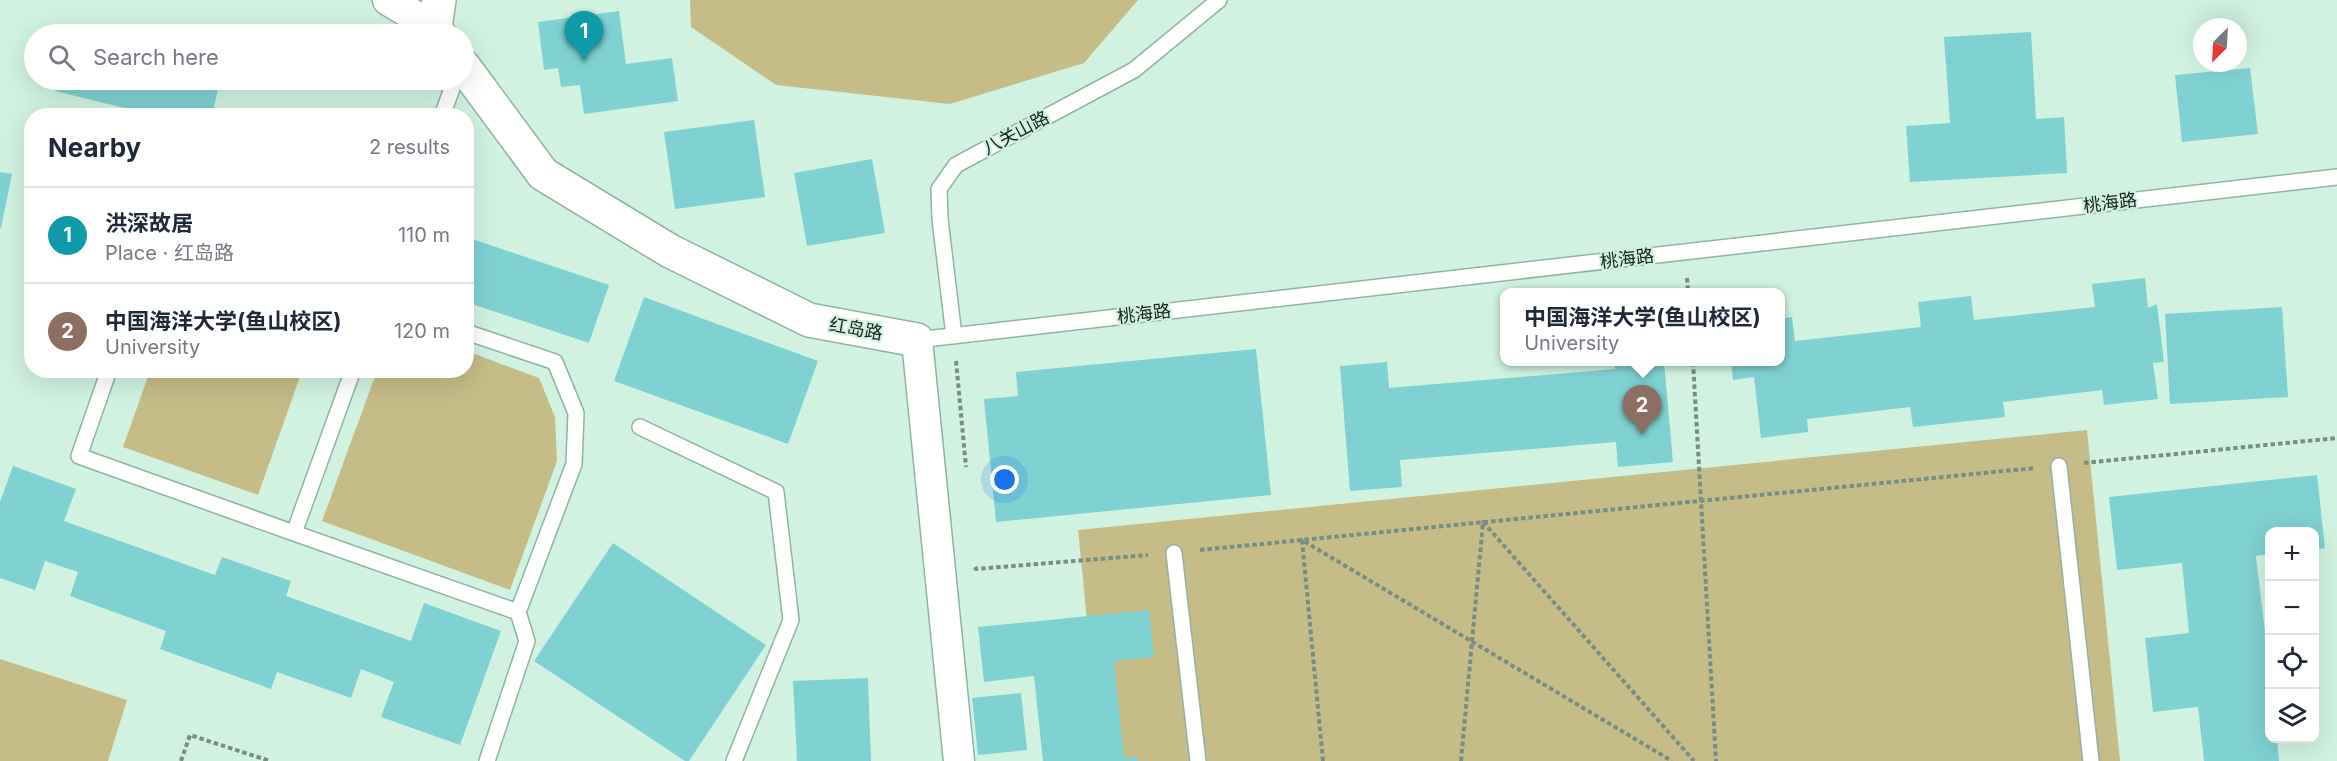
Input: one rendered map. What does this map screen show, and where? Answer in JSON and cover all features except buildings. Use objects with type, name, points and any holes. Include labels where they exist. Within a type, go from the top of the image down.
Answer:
[{"type":"street","points":[[388,0],[434,16]]},
{"type":"street","name":"红岛路","points":[[474,81],[543,174],[670,251],[809,320],[917,340]]},
{"type":"street","points":[[917,340],[959,761]]},
{"type":"lane","name":"八关山路","points":[[954,336],[940,219],[939,189],[956,165],[1134,70],[1219,0]]},
{"type":"lane","points":[[445,108],[451,90]]},
{"type":"lane","name":"桃海路","points":[[917,340],[2337,177]]},
{"type":"lane","points":[[474,335],[555,362],[576,413],[574,464],[518,612],[527,641],[487,761]]},
{"type":"lane","points":[[106,378],[79,456],[518,612]]},
{"type":"lane","points":[[294,533],[350,378]]},
{"type":"lane","points":[[640,427],[776,492],[791,620],[734,761]]},
{"type":"lane","points":[[2059,466],[2091,761]]},
{"type":"lane","points":[[1174,553],[1198,761]]},
{"type":"path","points":[[954,336],[967,476]]},
{"type":"path","points":[[1693,366],[1716,761]]},
{"type":"path","points":[[974,558],[975,569],[1174,553],[2337,438]]},
{"type":"path","points":[[1461,761],[1483,522]]},
{"type":"path","points":[[1483,522],[1694,761]]},
{"type":"path","points":[[1302,540],[1672,761]]},
{"type":"path","points":[[1302,540],[1323,761]]},
{"type":"path","points":[[181,761],[190,735],[270,761]]},
{"type":"shaded area","points":[[690,0],[1138,0],[1084,63],[950,104],[776,85],[691,27]]},
{"type":"shaded area","points":[[474,354],[539,378],[555,417],[557,461],[510,590],[322,521],[374,378],[474,378]]},
{"type":"shaded area","points":[[148,378],[300,378],[258,495],[123,447]]},
{"type":"shaded area","points":[[2087,430],[2120,761],[1101,761],[1078,530]]},
{"type":"shaded area","points":[[0,659],[127,700],[108,761],[0,761]]},
{"type":"place","name":"洪深故居","points":[[584,61]]},
{"type":"place","name":"中国海洋大学(鱼山校区)","points":[[1642,435]]}]
